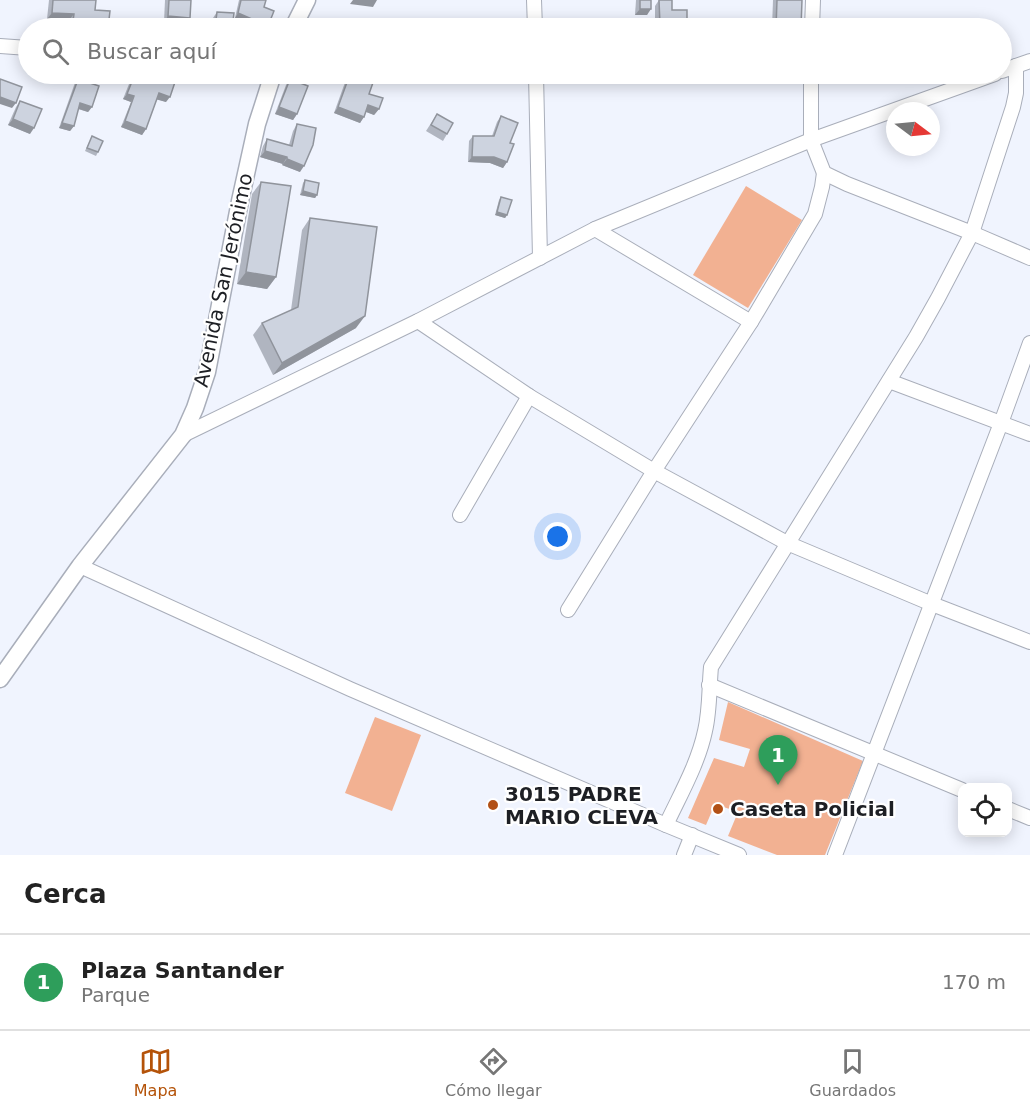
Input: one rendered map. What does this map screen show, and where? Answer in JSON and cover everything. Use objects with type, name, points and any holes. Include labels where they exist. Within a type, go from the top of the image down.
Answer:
[{"type":"street","points":[[298,18],[307,0]]},
{"type":"street","points":[[534,0],[535,18]]},
{"type":"street","points":[[812,18],[813,0]]},
{"type":"street","points":[[0,46],[18,47]]},
{"type":"street","points":[[1012,67],[1030,61]]},
{"type":"street","points":[[666,825],[697,759],[705,732],[711,667],[716,657],[916,338],[972,233],[1013,107],[1016,93],[1016,66]]},
{"type":"street","name":"Avenida San Jerónimo","points":[[0,679],[80,566],[183,435],[207,372],[254,135],[270,84]]},
{"type":"street","points":[[536,84],[540,258]]},
{"type":"street","points":[[568,610],[654,471],[751,322],[815,214],[824,173],[811,140],[811,84]]},
{"type":"street","points":[[183,435],[418,321],[595,229],[811,140],[968,84]]},
{"type":"street","points":[[824,173],[1030,258]]},
{"type":"street","points":[[595,229],[751,322]]},
{"type":"street","points":[[418,321],[529,396],[654,471],[787,543],[1030,642]]},
{"type":"street","points":[[835,855],[1030,343]]},
{"type":"street","points":[[889,381],[1030,434]]},
{"type":"street","points":[[460,515],[529,396]]},
{"type":"street","points":[[80,566],[350,689],[739,855]]},
{"type":"street","points":[[709,685],[958,788]]},
{"type":"street","points":[[1012,811],[1030,818]]},
{"type":"street","points":[[684,855],[692,835]]},
{"type":"shaded area","points":[[746,186],[802,220],[748,308],[693,275]]},
{"type":"shaded area","points":[[728,702],[863,761],[825,855],[777,855],[728,836],[738,812],[715,804],[706,825],[688,818],[714,758],[744,767],[750,749],[719,740]]},
{"type":"shaded area","points":[[375,717],[421,735],[392,811],[345,793]]},
{"type":"building","points":[[53,0],[96,0],[95,10],[110,11],[109,18],[73,18],[74,14],[52,13]]},
{"type":"building","points":[[169,0],[191,0],[190,18],[168,16]]},
{"type":"building","points":[[241,0],[266,0],[264,7],[274,11],[271,18],[250,18],[238,13]]},
{"type":"building","points":[[640,0],[651,0],[651,9],[640,9]]},
{"type":"building","points":[[659,0],[672,0],[672,10],[687,10],[687,18],[660,18]]},
{"type":"building","points":[[777,0],[802,0],[801,18],[776,18]]},
{"type":"building","points":[[217,12],[234,13],[233,18],[216,18]]},
{"type":"building","points":[[0,79],[22,87],[16,103],[0,97]]},
{"type":"building","points":[[76,84],[99,86],[92,107],[80,103],[74,126],[62,123]]},
{"type":"building","points":[[131,84],[174,84],[170,97],[159,93],[146,129],[125,121],[134,96],[127,94]]},
{"type":"building","points":[[288,84],[308,86],[297,114],[279,107]]},
{"type":"building","points":[[346,84],[372,84],[369,94],[383,98],[379,109],[368,105],[364,117],[338,107]]},
{"type":"building","points":[[20,101],[42,109],[34,128],[13,119]]},
{"type":"building","points":[[437,114],[453,123],[447,134],[431,125]]},
{"type":"building","points":[[501,116],[518,123],[510,143],[514,144],[507,162],[494,157],[472,157],[473,136],[494,136]]},
{"type":"building","points":[[297,124],[316,128],[313,145],[304,166],[287,157],[265,151],[267,139],[292,146]]},
{"type":"building","points":[[92,136],[103,141],[98,152],[87,148]]},
{"type":"building","points":[[305,180],[319,183],[317,195],[303,191]]},
{"type":"building","points":[[261,182],[291,186],[276,277],[246,272]]},
{"type":"building","points":[[501,197],[512,200],[507,215],[497,212]]},
{"type":"building","points":[[310,218],[377,227],[365,316],[282,363],[262,323],[298,307]]},
{"type":"place","name":"Plaza Santander","points":[[778,785]]},
{"type":"place","name":"3015 PADRE MARIO CLEVA","points":[[493,805]]},
{"type":"place","name":"Caseta Policial","points":[[718,809]]}]
